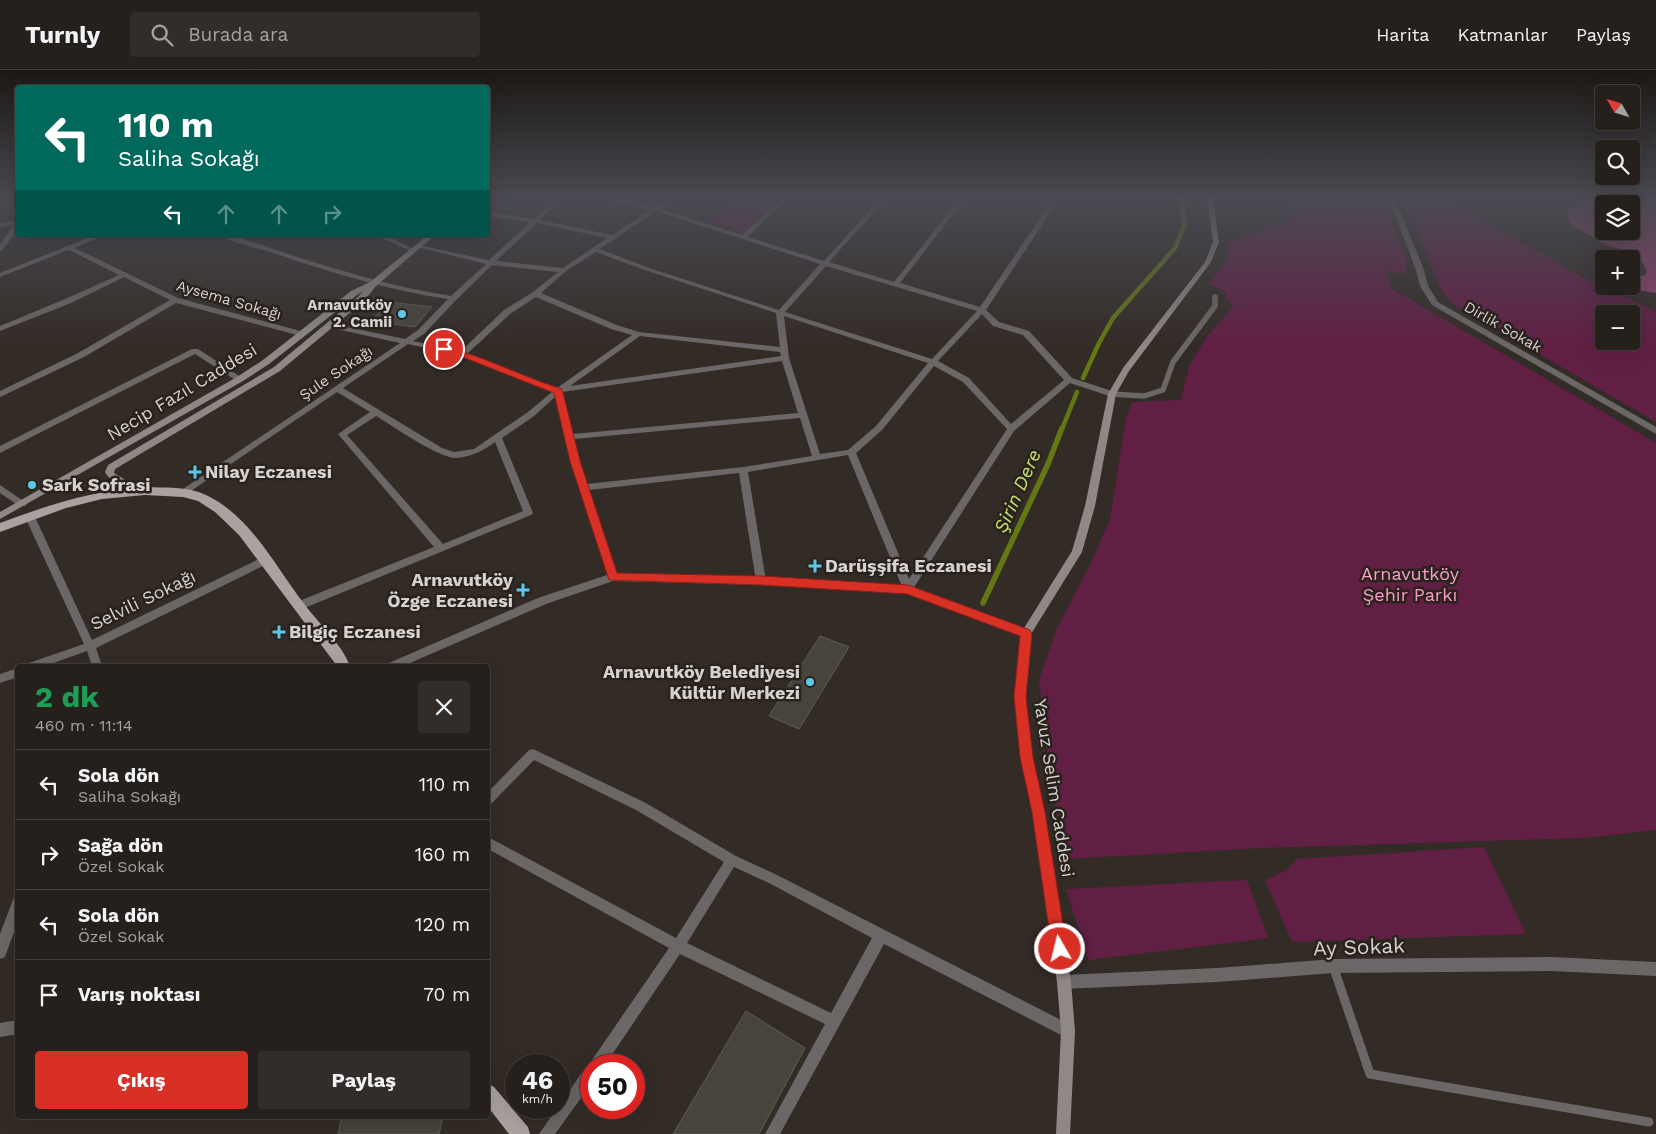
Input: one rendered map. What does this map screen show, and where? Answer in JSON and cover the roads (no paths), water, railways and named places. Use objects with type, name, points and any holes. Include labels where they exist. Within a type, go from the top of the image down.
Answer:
[{"type":"main road","name":"Necip Fazıl Caddesi","points":[[0,516],[240,379],[354,293],[374,283],[416,249]]},
{"type":"main road","name":"Yavuz Selim Caddesi","points":[[1063,1134],[1068,1031],[1064,982],[1038,812],[1026,749],[1020,697],[1026,634],[1077,552],[1090,506],[1112,394],[1126,370],[1208,262],[1213,249]]},
{"type":"main road","name":"Necip Fazıl Caddesi","points":[[137,491],[110,476],[109,472],[112,467],[277,369],[367,294],[374,283]]},
{"type":"main road","points":[[0,528],[80,499],[105,493],[137,491],[182,493],[206,500],[229,518],[266,560],[342,664]]},
{"type":"main road","points":[[490,1096],[519,1133]]},
{"type":"street","points":[[0,275],[69,249]]},
{"type":"street","name":"Aysema Sokağı","points":[[72,249],[175,300],[301,334]]},
{"type":"street","points":[[267,249],[374,283],[414,293],[453,298]]},
{"type":"street","points":[[420,249],[491,263],[564,270]]},
{"type":"street","name":"Şule Sokağı","points":[[182,493],[421,332],[453,298],[506,249]]},
{"type":"street","points":[[462,354],[507,312],[536,294],[564,270],[594,249],[644,268],[933,362],[966,380],[1011,429]]},
{"type":"street","points":[[780,249],[982,310],[996,324],[1026,333],[1069,380],[1112,394]]},
{"type":"street","points":[[817,458],[784,354],[780,313],[837,249]]},
{"type":"street","points":[[896,284],[923,249]]},
{"type":"street","points":[[583,488],[743,470],[851,452],[879,428],[933,362],[982,310],[1023,249]]},
{"type":"street","name":"Dirlik Sokak","points":[[1412,249],[1424,286],[1435,303],[1656,431]]},
{"type":"street","points":[[0,329],[124,275]]},
{"type":"street","points":[[536,294],[614,327],[638,334],[784,354]]},
{"type":"street","points":[[0,394],[81,354],[175,300]]},
{"type":"street","points":[[330,325],[462,354],[558,391],[784,354]]},
{"type":"street","points":[[338,389],[374,413],[439,450],[454,456],[476,451],[531,414],[558,391],[638,334]]},
{"type":"street","points":[[0,450],[195,351],[240,379]]},
{"type":"street","points":[[908,589],[1011,429],[1069,380]]},
{"type":"street","points":[[558,391],[583,488],[613,577]]},
{"type":"street","points":[[374,413],[342,434],[440,547]]},
{"type":"street","points":[[569,437],[803,415]]},
{"type":"street","points":[[298,606],[528,513],[497,436]]},
{"type":"street","points":[[851,452],[908,589]]},
{"type":"street","points":[[743,470],[761,581]]},
{"type":"street","points":[[0,488],[22,504]]},
{"type":"street","points":[[30,517],[90,646],[96,664]]},
{"type":"street","name":"Selvili Sokağı","points":[[40,664],[90,646],[266,560]]},
{"type":"street","points":[[398,664],[542,601],[613,577],[761,581],[908,589],[1026,634]]},
{"type":"street","points":[[0,679],[15,673]]},
{"type":"street","points":[[490,797],[533,754],[640,806],[732,860],[773,879],[1068,1031]]},
{"type":"street","points":[[490,844],[678,946],[834,1021]]},
{"type":"street","points":[[604,1054],[678,946],[732,860]]},
{"type":"street","points":[[0,952],[15,910]]},
{"type":"street","points":[[772,1134],[881,936]]},
{"type":"street","name":"Ay Sokak","points":[[1064,982],[1217,975],[1333,966],[1550,964],[1656,969]]},
{"type":"street","points":[[0,1030],[15,1028]]},
{"type":"street","points":[[546,1134],[580,1087]]},
{"type":"lane","points":[[1112,394],[1142,397],[1153,395],[1163,390],[1173,362],[1215,306],[1215,297]]},
{"type":"lane","points":[[1333,966],[1370,1074],[1650,1122]]},
{"type":"waterway","name":"Şirin Dere","points":[[1083,378],[1113,318],[1174,249]]},
{"type":"waterway","name":"Şirin Dere","points":[[1062,429],[1077,392]]},
{"type":"waterway","name":"Şirin Dere","points":[[983,603],[1048,464],[1062,428]]},
{"type":"place","name":"Arnavutköy 2. Camii","points":[[402,314]]},
{"type":"place","name":"Nilay Eczanesi","points":[[195,472]]},
{"type":"place","name":"Sark Sofrasi","points":[[32,485]]},
{"type":"place","name":"Darüşşifa Eczanesi","points":[[815,566]]},
{"type":"place","name":"Arnavutköy Özge Eczanesi","points":[[523,590]]},
{"type":"place","name":"Bilgiç Eczanesi","points":[[279,632]]},
{"type":"place","name":"Arnavutköy Belediyesi Kültür Merkezi","points":[[810,682]]},
{"type":"park label","name":"Arnavutköy Şehir Parkı","points":[[1410,584]]}]
